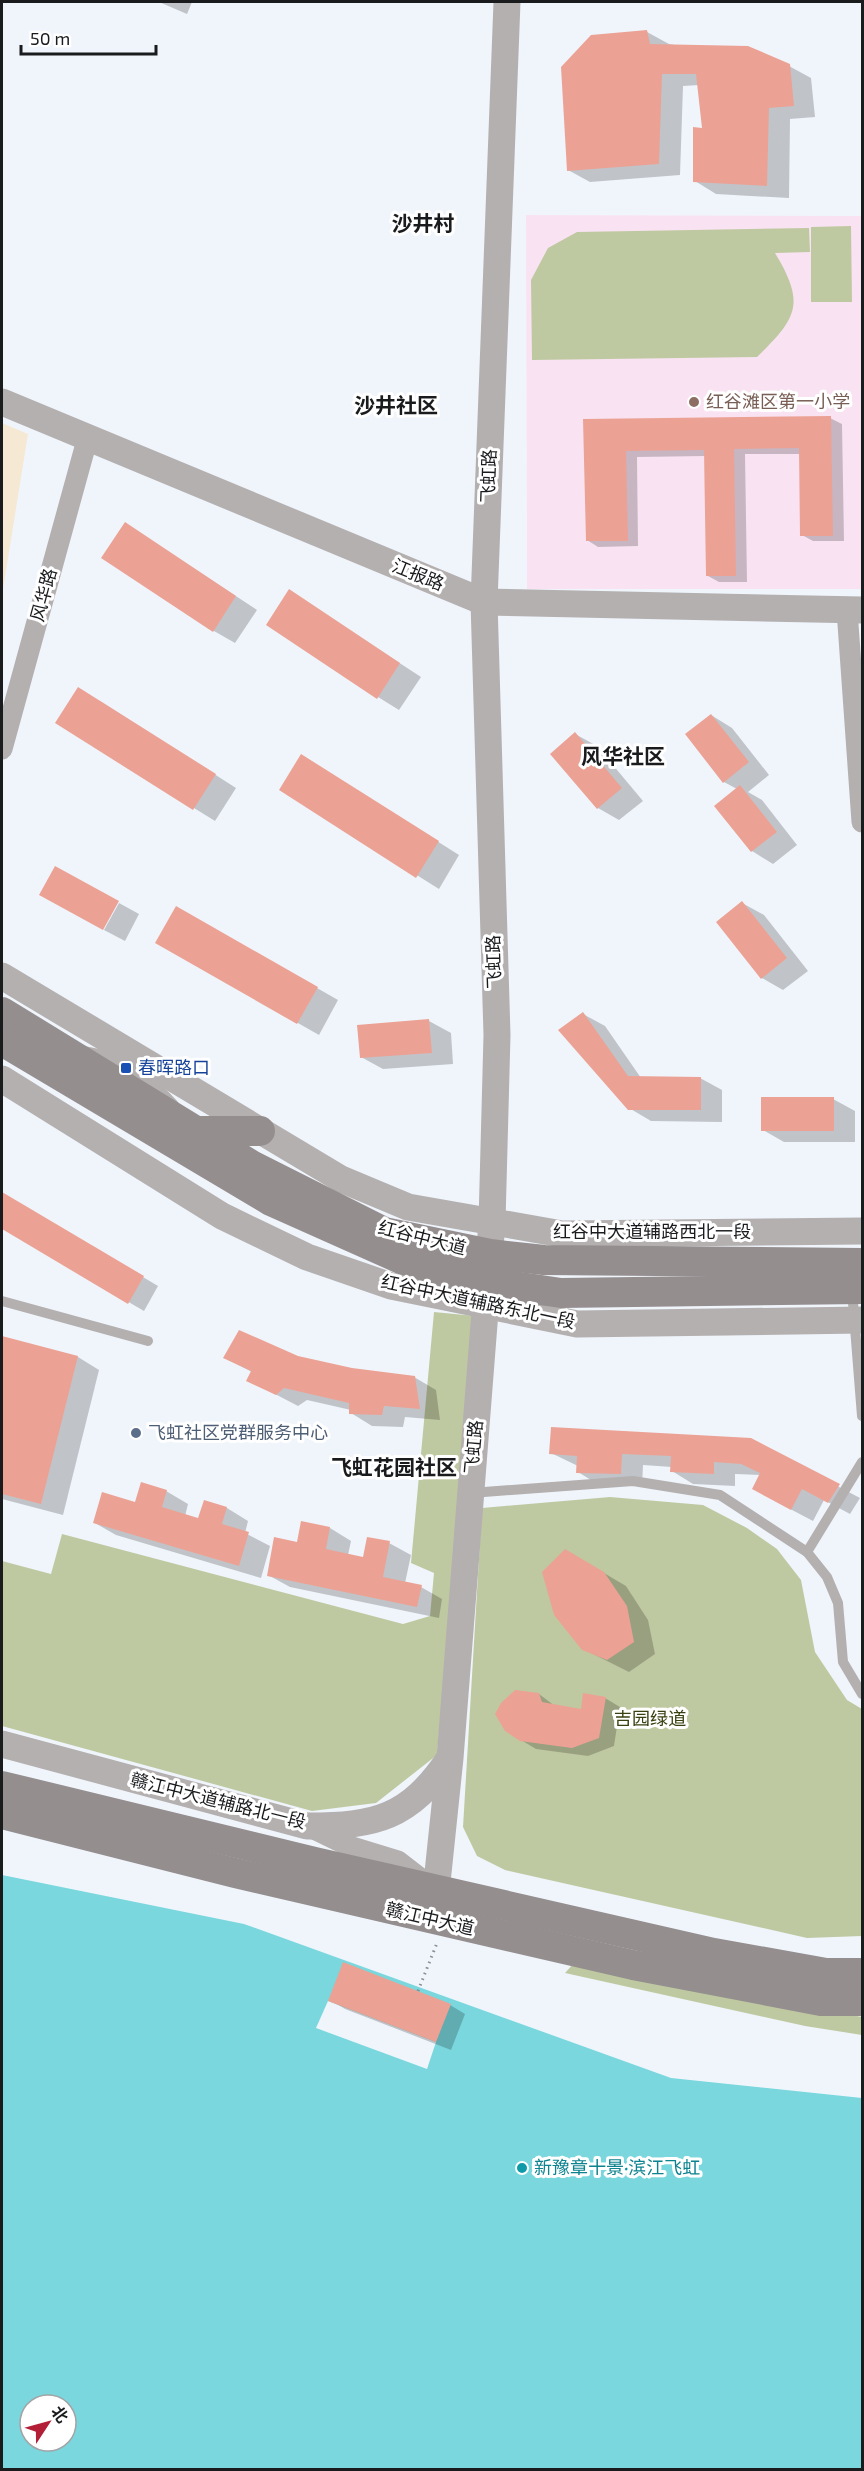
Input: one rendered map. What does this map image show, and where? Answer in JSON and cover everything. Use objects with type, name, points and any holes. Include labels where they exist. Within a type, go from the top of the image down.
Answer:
[{"type":"main road","name":"红谷中大道","points":[[2,1012],[253,1166],[488,1281]]},
{"type":"main road","name":"红谷中大道","points":[[2,1041],[271,1201],[401,1259],[488,1281],[544,1260],[859,1281]]},
{"type":"main road","points":[[195,1131],[260,1131]]},
{"type":"main road","name":"赣江中大道","points":[[11,1788],[262,1850],[714,1953],[825,1973],[862,1973]]},
{"type":"main road","name":"赣江中大道","points":[[2,1814],[433,1920],[633,1965],[810,1999],[862,2001]]},
{"type":"street","name":"飞虹路","points":[[433,1920],[450,1758],[492,1222],[497,1035],[484,602],[507,2]]},
{"type":"street","name":"江报路","points":[[2,402],[87,440],[484,602],[855,610]]},
{"type":"street","name":"风华路","points":[[2,749],[87,440]]},
{"type":"street","points":[[855,610],[862,822]]},
{"type":"street","name":"红谷中大道辅路西北一段","points":[[2,976],[341,1179],[408,1207],[562,1234],[862,1231]]},
{"type":"street","name":"红谷中大道辅路东北一段","points":[[2,1079],[222,1216],[307,1257],[390,1286],[488,1281],[578,1324],[858,1320]]},
{"type":"street","name":"赣江中大道辅路北一段","points":[[2,1744],[307,1826],[342,1826],[370,1822],[398,1812],[432,1785],[450,1758]]},
{"type":"street","points":[[307,1826],[349,1846],[399,1861],[435,1889]]},
{"type":"lane","points":[[859,1281],[858,1320],[862,1416]]},
{"type":"lane","points":[[2,1301],[148,1341]]},
{"type":"lane","points":[[807,1552],[862,1462]]},
{"type":"lane","points":[[471,1493],[633,1481],[720,1495],[807,1552],[827,1578],[838,1603],[843,1662],[862,1694]]},
{"type":"path","points":[[418,1991],[437,1945],[433,1920]]},
{"type":"shaded area","name":"红谷滩区第一小学","points":[[526,215],[862,216],[862,589],[527,589]]},
{"type":"shaded area","points":[[2,423],[28,434],[2,596]]},
{"type":"green space","points":[[851,226],[852,302],[811,302],[811,227]]},
{"type":"green space","points":[[809,228],[810,252],[775,253],[791,285],[793,310],[781,331],[757,357],[532,360],[531,280],[548,248],[577,232]]},
{"type":"green space","points":[[434,1312],[475,1316],[437,1755],[376,1803],[312,1811],[2,1726],[2,1561],[51,1574],[62,1534],[403,1624],[430,1616],[434,1573],[411,1563]]},
{"type":"green space","name":"吉园绿道","points":[[610,1497],[703,1505],[747,1528],[777,1549],[801,1580],[815,1652],[847,1700],[862,1709],[862,1936],[807,1938],[505,1870],[477,1856],[463,1827],[482,1508]]},
{"type":"green space","points":[[574,1963],[862,2017],[862,2035],[805,2026],[565,1973]]},
{"type":"water","points":[[2,1875],[244,1924],[671,2078],[862,2098],[862,2469],[2,2469]]},
{"type":"pier","points":[[328,2001],[436,2042],[427,2069],[316,2028]]},
{"type":"building","points":[[647,30],[650,44],[748,46],[790,64],[794,106],[769,108],[767,186],[693,182],[693,127],[702,128],[696,74],[662,74],[659,164],[567,171],[561,67],[591,35]]},
{"type":"building","points":[[831,416],[833,536],[800,536],[799,448],[734,449],[736,576],[706,576],[704,450],[626,451],[628,541],[586,541],[583,419]]},
{"type":"building","points":[[125,522],[236,596],[213,632],[101,558]]},
{"type":"building","points":[[289,589],[400,663],[377,699],[266,625]]},
{"type":"building","points":[[78,687],[216,774],[193,810],[55,723]]},
{"type":"building","points":[[711,714],[749,762],[723,783],[685,734]]},
{"type":"building","points":[[575,732],[622,788],[597,809],[550,754]]},
{"type":"building","points":[[301,754],[439,841],[416,878],[279,790]]},
{"type":"building","points":[[740,785],[777,832],[751,852],[714,806]]},
{"type":"building","points":[[55,866],[119,901],[103,930],[39,895]]},
{"type":"building","points":[[742,901],[787,958],[761,979],[716,922]]},
{"type":"building","points":[[176,906],[318,987],[297,1024],[155,943]]},
{"type":"building","points":[[583,1012],[628,1076],[701,1077],[701,1110],[628,1110],[558,1030]]},
{"type":"building","points":[[429,1019],[432,1053],[360,1058],[357,1025]]},
{"type":"building","points":[[761,1097],[834,1097],[834,1131],[761,1131]]},
{"type":"building","points":[[2,1192],[144,1276],[128,1304],[2,1229]]},
{"type":"building","points":[[239,1330],[298,1356],[352,1368],[415,1376],[420,1409],[384,1406],[382,1415],[349,1414],[349,1403],[284,1388],[276,1395],[246,1381],[251,1371],[223,1358]]},
{"type":"building","points":[[2,1336],[78,1356],[41,1504],[2,1494]]},
{"type":"building","points":[[551,1427],[751,1438],[840,1484],[828,1503],[802,1489],[791,1510],[752,1489],[760,1473],[741,1464],[714,1462],[714,1474],[670,1472],[671,1456],[622,1454],[621,1474],[576,1473],[577,1456],[549,1454]]},
{"type":"building","points":[[141,1482],[167,1490],[162,1507],[198,1518],[204,1500],[227,1507],[222,1524],[249,1532],[239,1566],[93,1523],[102,1492],[135,1502]]},
{"type":"building","points":[[301,1521],[330,1527],[326,1549],[363,1557],[367,1537],[390,1541],[383,1577],[422,1585],[417,1607],[267,1576],[274,1537],[297,1542]]},
{"type":"building","points":[[565,1549],[604,1572],[627,1606],[634,1642],[607,1660],[582,1650],[554,1615],[542,1572]]},
{"type":"building","points":[[515,1690],[539,1693],[542,1702],[581,1709],[583,1693],[606,1697],[599,1738],[572,1748],[520,1741],[505,1731],[495,1714],[501,1703]]},
{"type":"building","points":[[343,1962],[451,2004],[436,2042],[328,2001]]},
{"type":"place","name":"红谷滩区第一小学","points":[[694,402]]},
{"type":"place","name":"春晖路口","points":[[126,1068]]},
{"type":"place","name":"飞虹社区党群服务中心","points":[[136,1433]]},
{"type":"place","name":"新豫章十景·滨江飞虹","points":[[522,2168]]},
{"type":"district","name":"沙井村","points":[[423,224]]},
{"type":"district","name":"沙井社区","points":[[396,406]]},
{"type":"district","name":"风华社区","points":[[623,757]]},
{"type":"district","name":"飞虹花园社区","points":[[394,1468]]}]
